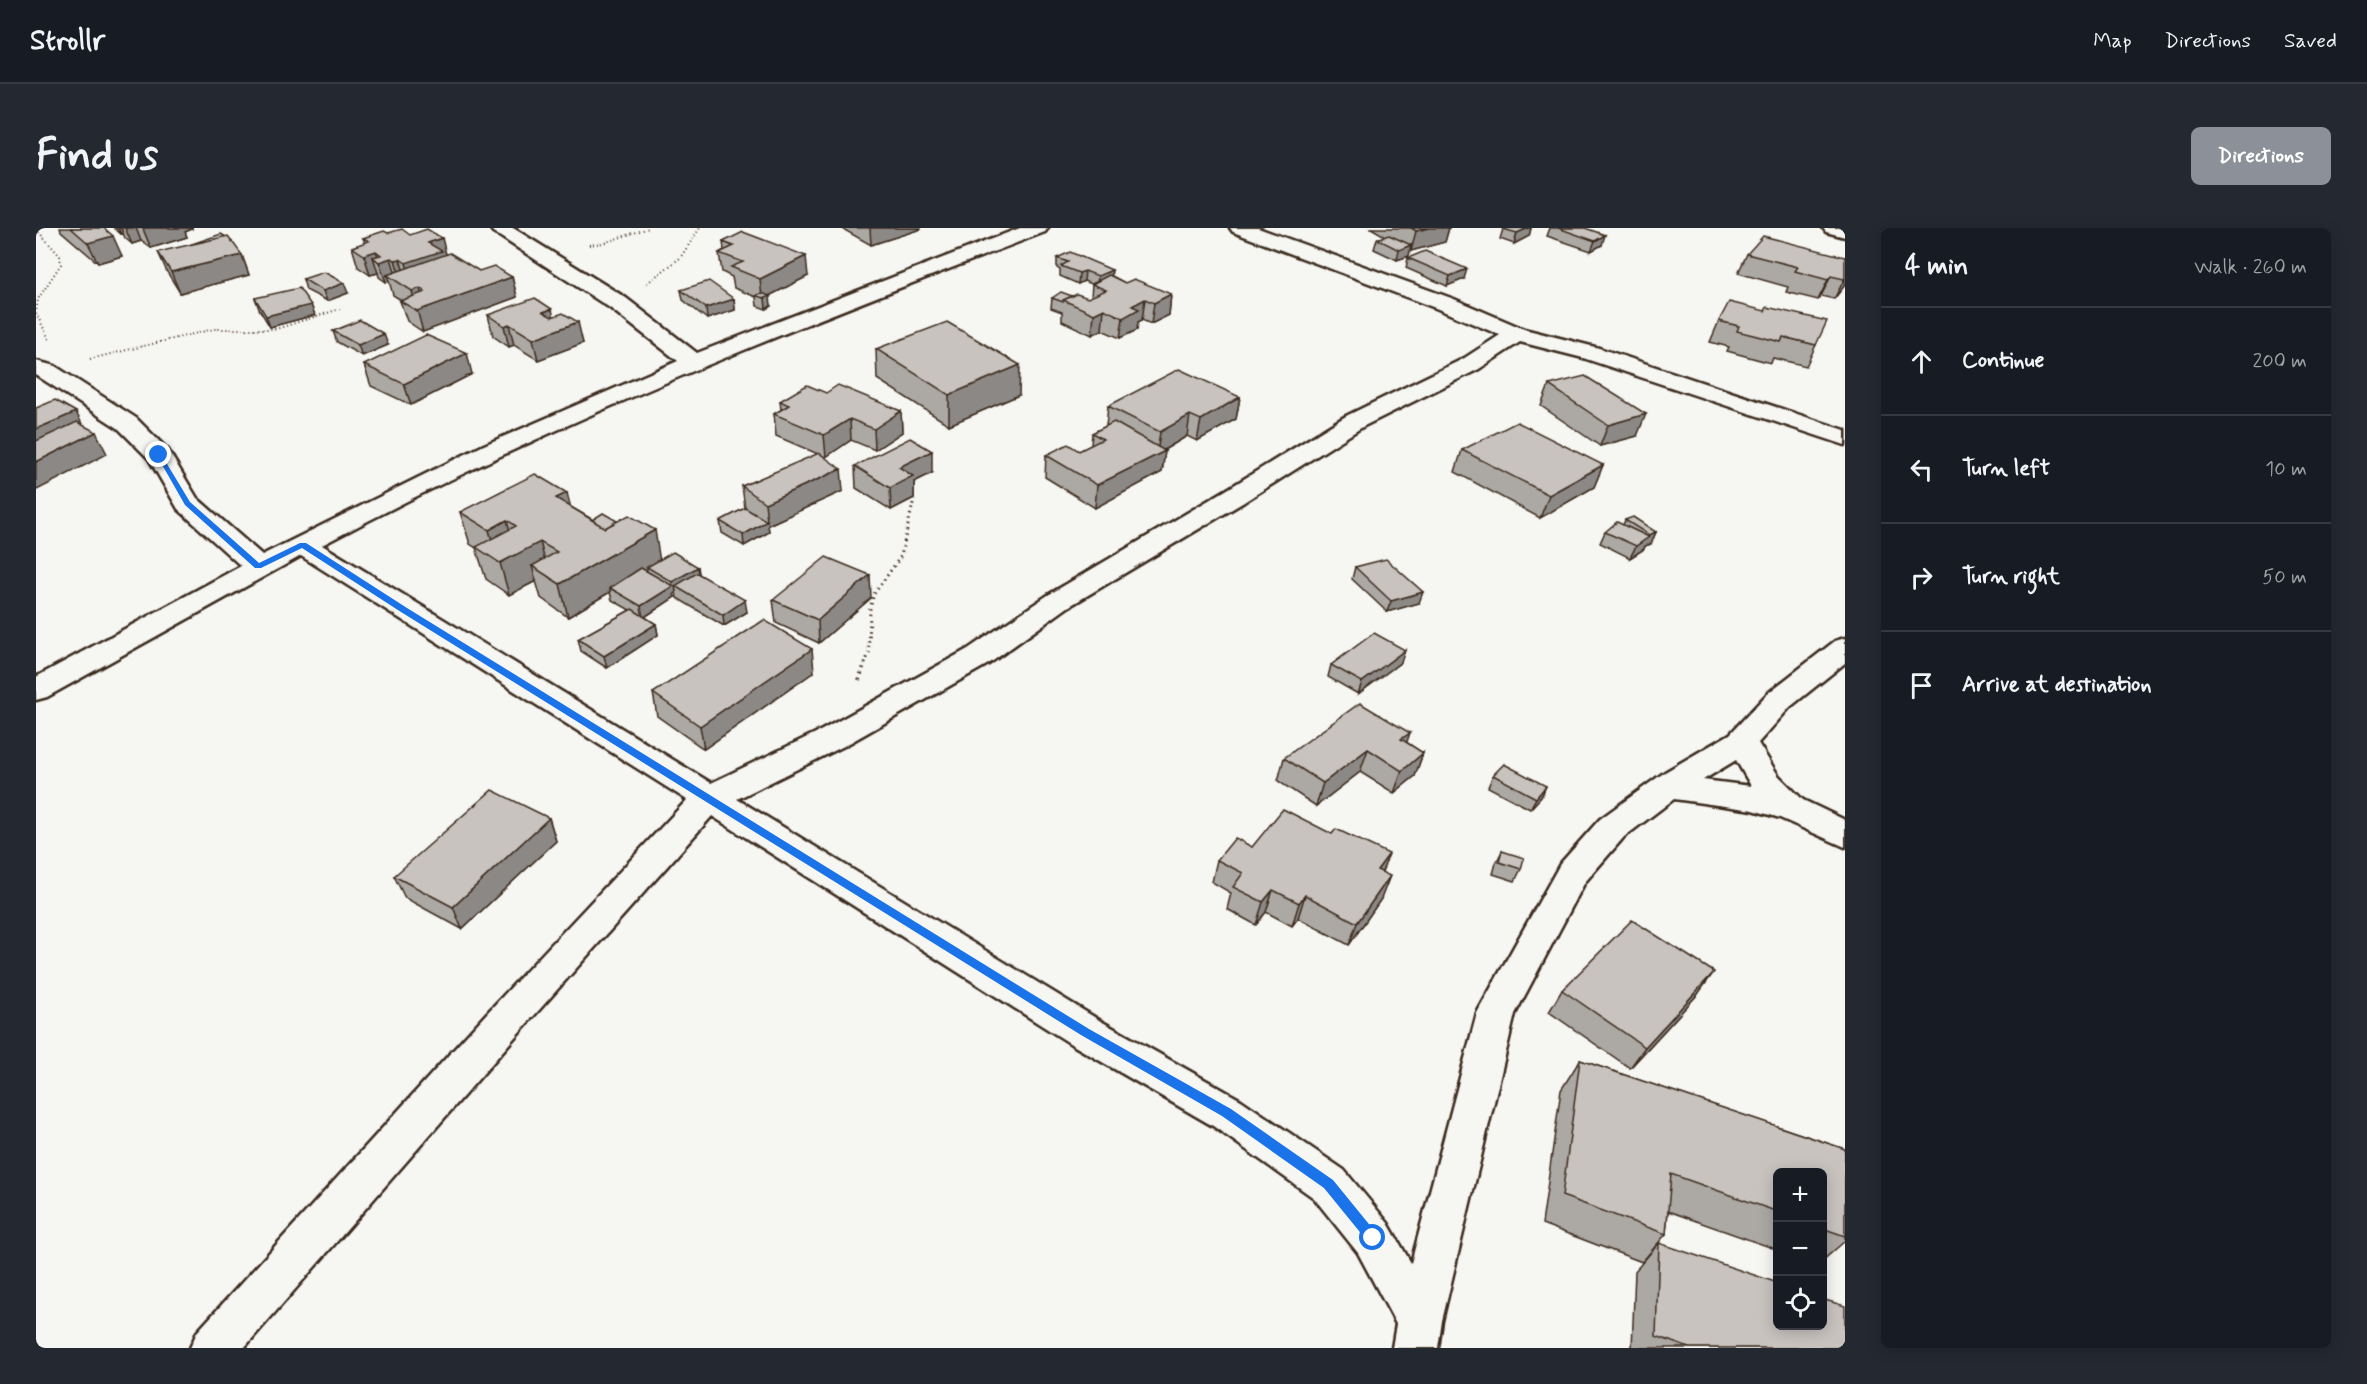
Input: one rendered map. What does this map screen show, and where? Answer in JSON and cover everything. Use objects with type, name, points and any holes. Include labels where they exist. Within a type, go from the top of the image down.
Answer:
[{"type":"street","points":[[500,228],[618,303],[695,363]]},
{"type":"street","points":[[36,690],[258,567],[493,450],[695,363],[879,288],[1038,228]]},
{"type":"street","points":[[1240,228],[1446,304],[1516,334],[1591,353],[1845,438]]},
{"type":"street","points":[[1833,228],[1845,231]]},
{"type":"street","points":[[213,1348],[477,1051],[708,799],[833,738],[979,656],[1058,601],[1235,496],[1355,421],[1471,364],[1516,334]]},
{"type":"street","points":[[36,368],[47,371],[127,423],[159,455],[187,503],[258,567]]},
{"type":"street","points":[[303,545],[1085,1032],[1227,1113],[1329,1184],[1373,1238],[1417,1335]]},
{"type":"street","points":[[1417,1335],[1496,1013],[1572,873],[1612,828],[1669,787],[1741,742],[1779,700],[1845,648]]},
{"type":"street","points":[[1741,742],[1766,783],[1791,809]]},
{"type":"street","points":[[1669,787],[1753,798],[1791,809],[1845,834]]},
{"type":"path","points":[[536,252],[603,243],[649,228]]},
{"type":"path","points":[[618,303],[680,258],[700,228]]},
{"type":"path","points":[[36,229],[60,256],[60,264],[38,299],[36,312]]},
{"type":"path","points":[[87,360],[213,329],[276,329],[340,309]]},
{"type":"path","points":[[833,738],[869,653],[870,608],[874,594],[901,556],[914,499]]},
{"type":"building","points":[[71,228],[104,228],[113,236],[88,243]]},
{"type":"building","points":[[1411,228],[1429,228],[1416,231]]},
{"type":"building","points":[[1528,228],[1517,233],[1503,229]]},
{"type":"building","points":[[1558,228],[1585,228],[1605,235],[1595,241]]},
{"type":"building","points":[[402,229],[410,235],[427,229],[442,238],[428,243],[442,251],[406,263],[400,259],[391,258],[379,262],[373,257],[381,255],[376,251],[364,255],[352,247],[369,241],[363,238],[384,231],[388,233]]},
{"type":"building","points":[[743,232],[806,256],[760,279],[731,267],[743,262],[719,253],[734,246],[723,242]]},
{"type":"building","points":[[221,234],[226,237],[189,245]]},
{"type":"building","points":[[1389,235],[1411,245],[1399,250],[1377,239]]},
{"type":"building","points":[[228,236],[242,255],[171,272],[158,252]]},
{"type":"building","points":[[1763,236],[1845,257],[1845,278],[1831,276],[1828,280],[1795,271],[1798,267],[1747,254]]},
{"type":"building","points":[[1425,251],[1467,269],[1450,276],[1408,258]]},
{"type":"building","points":[[1070,252],[1112,270],[1098,276],[1085,271],[1079,273],[1061,266],[1068,262],[1057,258]]},
{"type":"building","points":[[450,253],[479,271],[494,266],[512,277],[417,311],[400,301],[425,292],[420,288],[412,291],[387,275]]},
{"type":"building","points":[[324,272],[344,283],[323,291],[303,279]]},
{"type":"building","points":[[1109,275],[1125,283],[1134,279],[1171,294],[1154,303],[1145,299],[1132,306],[1139,309],[1123,318],[1104,309],[1094,314],[1063,300],[1077,294],[1088,298],[1106,290],[1092,284]]},
{"type":"building","points":[[709,281],[734,299],[706,308],[681,290]]},
{"type":"building","points":[[299,288],[311,305],[266,316],[255,298]]},
{"type":"building","points":[[1061,292],[1072,296],[1063,302],[1052,298]]},
{"type":"building","points":[[761,293],[770,296],[765,298],[756,296]]},
{"type":"building","points":[[535,298],[552,309],[543,312],[552,317],[563,313],[578,322],[533,339],[509,324],[504,326],[488,315]]},
{"type":"building","points":[[1729,302],[1765,311],[1767,307],[1827,321],[1816,345],[1783,337],[1781,342],[1737,331],[1739,326],[1719,321]]},
{"type":"building","points":[[360,320],[384,334],[358,345],[333,331]]},
{"type":"building","points":[[947,322],[1020,365],[949,395],[876,349]]},
{"type":"building","points":[[426,335],[467,353],[404,384],[364,365]]},
{"type":"building","points":[[1179,369],[1240,397],[1201,420],[1190,415],[1160,432],[1108,406]]},
{"type":"building","points":[[1585,376],[1646,414],[1608,425],[1549,385]]},
{"type":"building","points":[[807,385],[826,393],[838,385],[901,411],[874,429],[850,419],[824,435],[774,414],[789,405],[780,401]]},
{"type":"building","points":[[55,400],[76,412],[36,429],[36,408]]},
{"type":"building","points":[[77,422],[96,432],[36,462],[36,441]]},
{"type":"building","points":[[1114,422],[1165,451],[1097,485],[1046,455],[1068,444],[1079,451],[1103,439],[1092,433]]},
{"type":"building","points":[[1517,422],[1603,465],[1549,495],[1462,450]]},
{"type":"building","points":[[910,438],[932,451],[899,467],[913,476],[890,488],[855,466]]},
{"type":"building","points":[[819,453],[841,469],[765,503],[742,486]]},
{"type":"building","points":[[535,474],[567,493],[556,498],[605,528],[629,515],[655,530],[560,584],[532,566],[557,552],[540,542],[500,563],[476,547],[516,526],[507,520],[489,530],[460,512]]},
{"type":"building","points":[[745,508],[767,521],[743,535],[720,521]]},
{"type":"building","points":[[603,513],[617,521],[605,528],[592,520]]},
{"type":"building","points":[[1633,517],[1656,532],[1649,535],[1625,520]]},
{"type":"building","points":[[1617,522],[1649,537],[1636,546],[1605,532]]},
{"type":"building","points":[[673,552],[698,567],[672,582],[647,567]]},
{"type":"building","points":[[826,557],[870,575],[818,620],[773,600]]},
{"type":"building","points":[[1386,559],[1423,592],[1391,601],[1355,567]]},
{"type":"building","points":[[641,568],[673,586],[641,606],[610,588]]},
{"type":"building","points":[[697,573],[745,600],[723,615],[675,586]]},
{"type":"building","points":[[632,609],[656,624],[604,656],[578,639]]},
{"type":"building","points":[[764,620],[812,649],[700,726],[653,693]]},
{"type":"building","points":[[1374,633],[1405,650],[1362,682],[1331,665]]},
{"type":"building","points":[[1360,703],[1410,733],[1401,739],[1423,753],[1402,771],[1368,749],[1323,783],[1284,758]]},
{"type":"building","points":[[1504,764],[1546,786],[1536,798],[1493,775]]},
{"type":"building","points":[[492,790],[549,818],[453,907],[394,876]]},
{"type":"building","points":[[1283,809],[1332,834],[1336,829],[1389,854],[1377,870],[1390,876],[1357,923],[1305,895],[1299,903],[1273,890],[1263,902],[1233,887],[1243,873],[1217,860],[1235,838],[1252,847]]},
{"type":"building","points":[[1502,851],[1524,858],[1521,869],[1499,862]]},
{"type":"building","points":[[1632,920],[1714,972],[1645,1047],[1562,990]]},
{"type":"building","points":[[1580,1060],[1845,1149],[1845,1236],[1827,1230],[1827,1168],[1773,1168],[1773,1210],[1671,1174],[1666,1234],[1562,1196]]},
{"type":"building","points":[[1659,1243],[1773,1281],[1773,1330],[1827,1330],[1827,1301],[1845,1306],[1845,1348],[1689,1348],[1656,1336]]},
{"type":"route","points":[[159,455],[187,503],[258,567],[303,545],[1085,1032],[1227,1113],[1329,1184],[1373,1238]]}]
